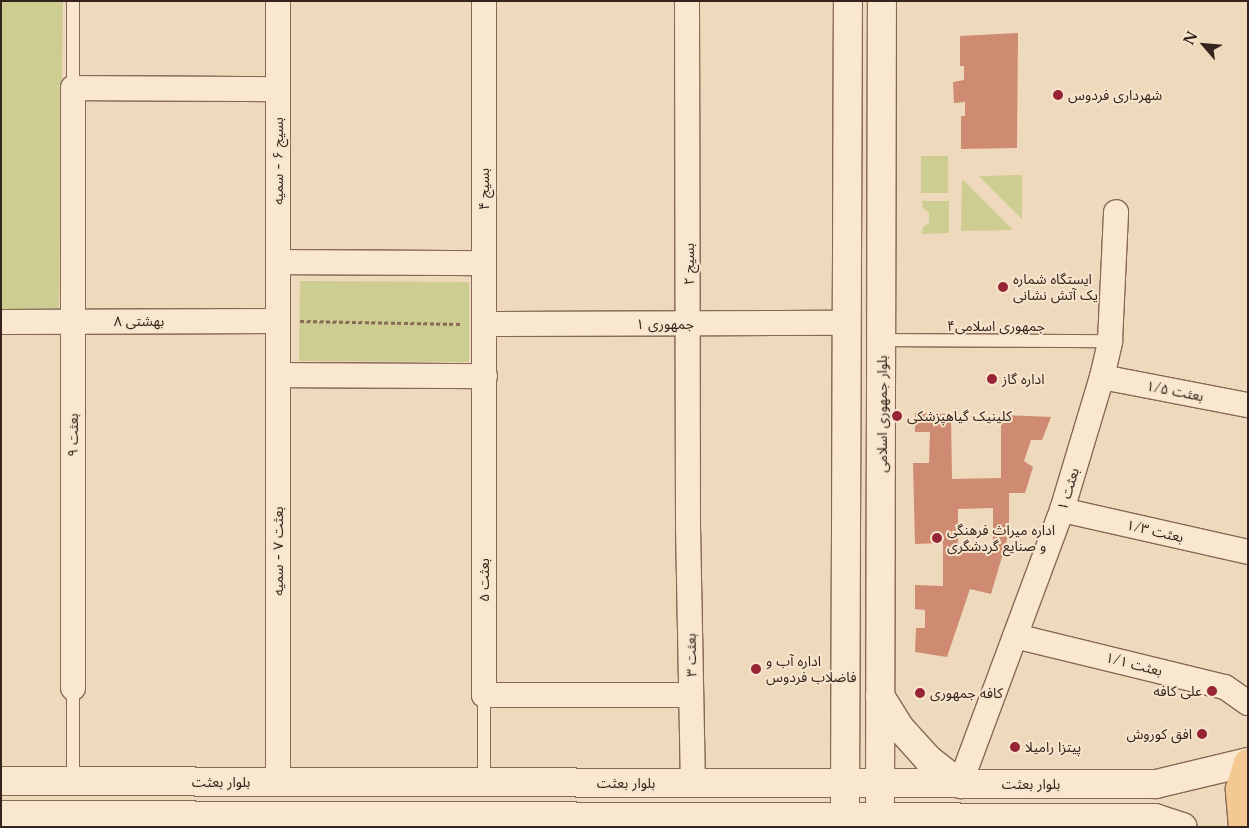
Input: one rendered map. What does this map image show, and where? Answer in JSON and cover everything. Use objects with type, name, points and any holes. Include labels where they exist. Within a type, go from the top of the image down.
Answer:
[{"type":"main road","points":[[846,823],[848,1]]},
{"type":"main road","name":"بلوار جمهوری اسلامی","points":[[880,823],[882,1]]},
{"type":"main road","points":[[880,696],[901,729],[928,759],[960,784]]},
{"type":"main road","points":[[1243,827],[1240,789],[1248,762]]},
{"type":"main road","name":"بلوار بعثت","points":[[1,781],[1156,784],[1248,762]]},
{"type":"main road","points":[[1,816],[236,822],[880,823],[1155,818],[1184,827]]},
{"type":"street","name":"بسیج ۶ - سمیه","points":[[278,1],[278,321]]},
{"type":"street","name":"بسیج ۴","points":[[484,1],[484,376]]},
{"type":"street","name":"بسیج ۲","points":[[687,1],[688,526]]},
{"type":"street","points":[[73,88],[278,89]]},
{"type":"street","name":"بعثت ۹","points":[[73,88],[73,688]]},
{"type":"street","name":"بعثت ۱","points":[[960,784],[1062,510],[1102,377],[1110,341],[1116,212]]},
{"type":"street","points":[[278,262],[484,262]]},
{"type":"street","name":"بهشتی ۸","points":[[1,322],[278,321]]},
{"type":"street","name":"بعثت ۷ - سمیه","points":[[278,321],[278,782]]},
{"type":"street","name":"جمهوری ۱","points":[[484,324],[846,323]]},
{"type":"street","points":[[278,375],[484,376]]},
{"type":"street","name":"بعثت ۵","points":[[484,376],[484,695]]},
{"type":"street","name":"بعثت ۱/۵","points":[[1102,377],[1248,405]]},
{"type":"street","name":"بعثت ۱/۳","points":[[1062,510],[1248,552]]},
{"type":"street","name":"بعثت ۳","points":[[688,526],[693,784]]},
{"type":"street","name":"بعثت ۱/۱","points":[[1016,636],[1225,687],[1248,702]]},
{"type":"street","points":[[484,695],[691,695]]},
{"type":"lane","points":[[73,1],[73,88]]},
{"type":"lane","name":"جمهوری اسلامی۴","points":[[882,340],[1110,341]]},
{"type":"lane","name":"بعثت ۹","points":[[73,688],[74,781]]},
{"type":"lane","name":"بعثت ۵","points":[[484,695],[484,783]]},
{"type":"path","points":[[278,321],[484,324]]},
{"type":"shaded area","points":[[1,1],[63,1],[59,311],[1,311]]},
{"type":"shaded area","points":[[921,156],[948,156],[948,193],[921,193]]},
{"type":"shaded area","points":[[1022,175],[1022,219],[979,176]]},
{"type":"shaded area","points":[[962,179],[1013,230],[961,231]]},
{"type":"shaded area","points":[[922,201],[949,201],[949,233],[922,234],[923,227],[929,223],[929,213],[923,208]]},
{"type":"shaded area","points":[[300,281],[469,282],[469,362],[299,361]]},
{"type":"building","points":[[1018,33],[1017,148],[961,149],[961,116],[965,116],[965,102],[954,103],[953,82],[964,80],[964,66],[960,66],[960,36]]},
{"type":"building","name":"اداره میراث فرهنگی و صنایع گردشگری","points":[[915,413],[951,414],[952,479],[1001,478],[1001,415],[1051,417],[1042,440],[1031,440],[1024,461],[1033,467],[1025,493],[1009,493],[1009,533],[991,594],[970,589],[947,657],[915,652],[916,628],[925,628],[925,610],[915,609],[915,585],[943,586],[943,543],[915,544],[913,463],[929,463],[930,432],[915,432]],"holes":[[[993,508],[993,545],[958,546],[958,509]]]},
{"type":"place","name":"شهرداری فردوس","points":[[1058,95]]},
{"type":"place","name":"ایستگاه شماره یک آتش نشانی","points":[[1003,287]]},
{"type":"place","name":"اداره گاز","points":[[992,379]]},
{"type":"place","name":"کلینیک گیاهپزشکی","points":[[897,416]]},
{"type":"place","name":"اداره میراث فرهنگی و صنایع گردشگری","points":[[937,538]]},
{"type":"place","name":"اداره آب و فاضلاب فردوس","points":[[756,669]]},
{"type":"place","name":"علی کافه","points":[[1212,691]]},
{"type":"place","name":"کافه جمهوری","points":[[920,693]]},
{"type":"place","name":"افق کوروش","points":[[1202,734]]},
{"type":"place","name":"پیتزا رامیلا","points":[[1015,747]]}]
